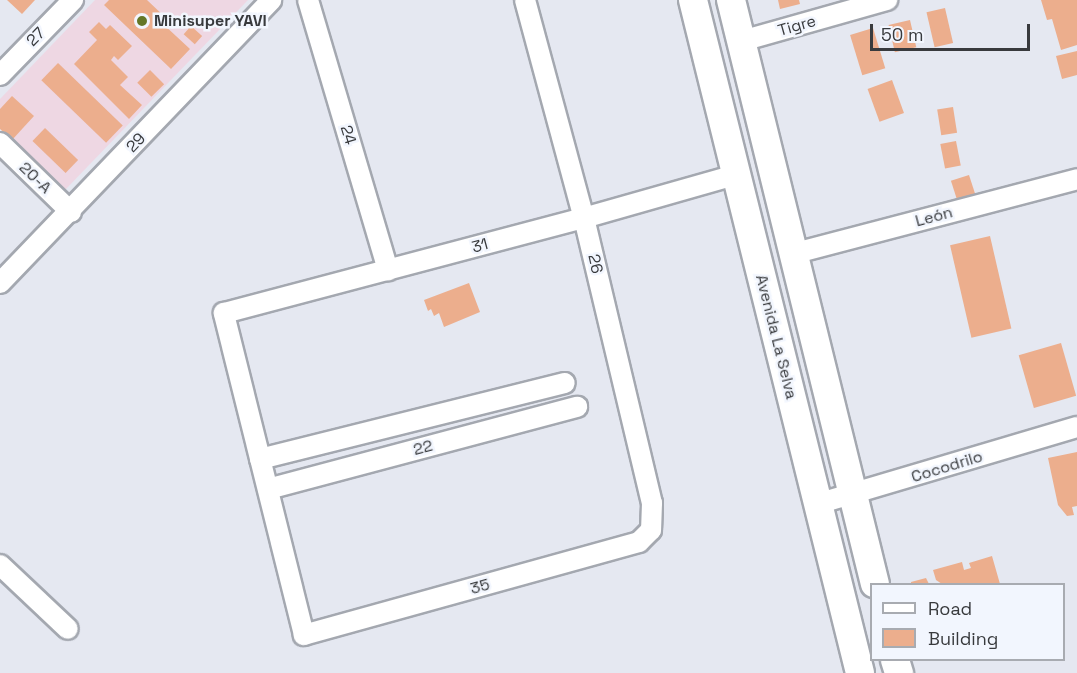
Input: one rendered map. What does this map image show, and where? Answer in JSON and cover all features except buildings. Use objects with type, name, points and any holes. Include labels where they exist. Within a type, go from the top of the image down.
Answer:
[{"type":"street","name":"27","points":[[0,75],[73,0]]},
{"type":"street","name":"29","points":[[0,284],[271,0]]},
{"type":"street","name":"24","points":[[308,0],[388,270]]},
{"type":"street","name":"26","points":[[525,0],[584,218],[652,503],[651,530]]},
{"type":"street","name":"Avenida La Selva","points":[[693,0],[860,673]]},
{"type":"street","points":[[731,0],[851,496],[874,583]]},
{"type":"street","name":"Tigre","points":[[742,41],[887,0]]},
{"type":"street","name":"20-A","points":[[0,143],[71,212]]},
{"type":"street","name":"31","points":[[260,459],[224,313],[584,218],[735,175]]},
{"type":"street","name":"León","points":[[792,254],[1077,179]]},
{"type":"street","points":[[268,489],[260,459],[564,383]]},
{"type":"street","name":"22","points":[[268,489],[577,407]]},
{"type":"street","name":"Cocodrilo","points":[[817,504],[851,496],[1077,427]]},
{"type":"street","name":"35","points":[[268,489],[304,635],[639,542],[651,530]]},
{"type":"street","points":[[0,565],[68,629]]},
{"type":"shaded area","points":[[95,0],[248,0],[65,190],[0,128],[0,99]]},
{"type":"place","name":"Minisuper YAVI","points":[[142,21]]}]
